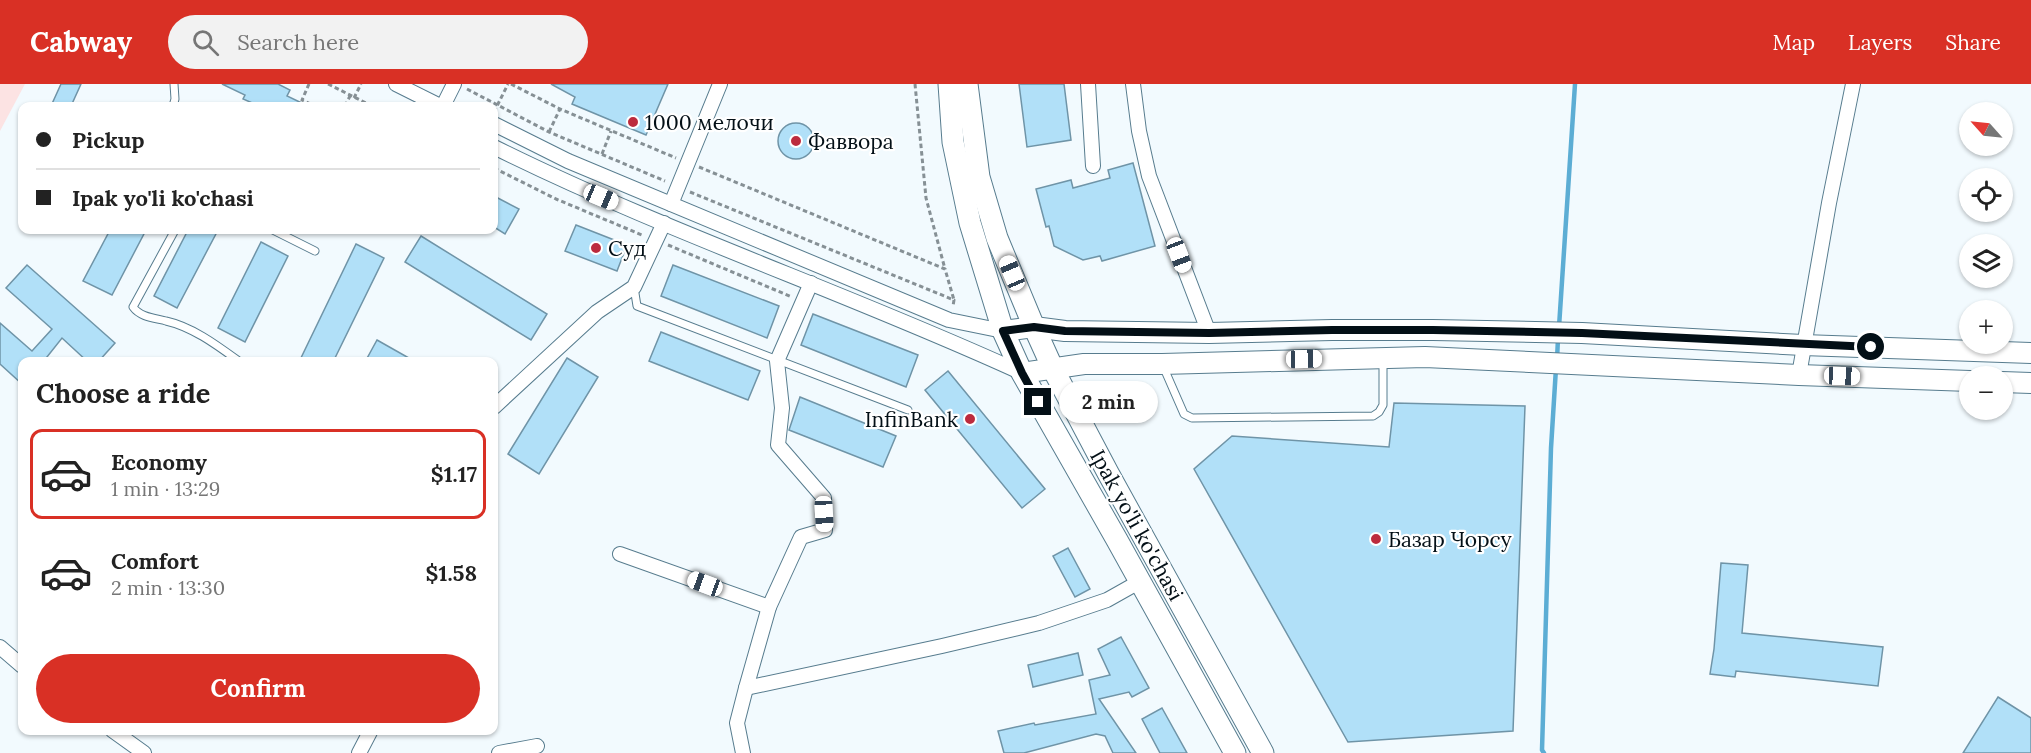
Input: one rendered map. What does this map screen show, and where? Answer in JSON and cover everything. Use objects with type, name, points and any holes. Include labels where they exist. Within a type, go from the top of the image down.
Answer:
[{"type":"main road","name":"Ipak yo'li ko'chasi","points":[[949,84],[953,142],[968,212],[1003,331],[1022,373],[1235,753]]},
{"type":"main road","name":"Ipak yo'li ko'chasi","points":[[967,84],[979,177],[997,238],[1034,327],[1053,369],[1108,473],[1263,753]]},
{"type":"main road","points":[[1003,331],[1034,327],[1065,331],[1209,333],[1332,330],[1582,333],[1803,345],[2030,348]]},
{"type":"main road","points":[[1022,373],[1084,364],[1425,357],[1959,381]]},
{"type":"main road","points":[[2013,382],[2031,383]]},
{"type":"street","points":[[396,84],[433,102]]},
{"type":"street","points":[[671,204],[720,84]]},
{"type":"street","points":[[1088,84],[1093,166]]},
{"type":"street","points":[[1133,84],[1139,131],[1149,176],[1209,333]]},
{"type":"street","points":[[1799,375],[1853,84]]},
{"type":"street","points":[[445,102],[460,87]]},
{"type":"street","points":[[498,126],[568,161],[949,320],[1003,331]]},
{"type":"street","points":[[498,149],[559,179],[945,338],[1022,373]]},
{"type":"street","points":[[498,403],[597,312],[634,287],[664,223]]},
{"type":"street","points":[[743,753],[737,723],[769,607],[801,537],[825,530],[824,498],[778,445],[782,408],[777,361],[811,283]]},
{"type":"street","points":[[620,554],[769,607]]},
{"type":"street","points":[[746,688],[942,646],[1039,622],[1107,600],[1139,582]]},
{"type":"street","points":[[0,647],[18,663]]},
{"type":"street","points":[[119,735],[144,753]]},
{"type":"street","points":[[359,753],[368,735]]},
{"type":"street","points":[[499,753],[537,746]]},
{"type":"lane","points":[[174,84],[174,102]]},
{"type":"lane","points":[[173,234],[133,307],[138,314],[176,323],[233,357]]},
{"type":"lane","points":[[281,234],[315,251]]},
{"type":"lane","points":[[634,287],[637,306],[908,410]]},
{"type":"lane","points":[[1161,364],[1184,414],[1192,418],[1372,416],[1379,412],[1383,405],[1383,358]]},
{"type":"path","points":[[306,102],[302,100],[309,84]]},
{"type":"path","points":[[328,84],[363,102]]},
{"type":"path","points":[[348,102],[361,84]]},
{"type":"path","points":[[498,103],[510,84],[611,131],[945,269]]},
{"type":"path","points":[[915,84],[926,198],[954,300],[949,320]]},
{"type":"path","points":[[460,87],[491,102]]},
{"type":"path","points":[[498,106],[549,132],[954,300]]},
{"type":"path","points":[[542,148],[560,109]]},
{"type":"path","points":[[602,154],[611,131]]},
{"type":"shaded area","points":[[0,84],[25,84],[0,131]]},
{"type":"building","points":[[61,84],[81,84],[73,102],[53,102]]},
{"type":"building","points":[[222,84],[278,84],[290,90],[287,96],[300,102],[250,102],[243,99],[245,95]]},
{"type":"building","name":"1000 мелочи","points":[[551,84],[668,84],[646,135],[572,104],[575,97]]},
{"type":"building","points":[[1019,84],[1064,84],[1071,140],[1027,147]]},
{"type":"building","name":"Фаввора","points":[[796,123],[808,129],[814,141],[808,153],[796,159],[784,153],[778,141],[784,129]]},
{"type":"building","points":[[1133,163],[1155,246],[1102,261],[1100,256],[1083,260],[1054,246],[1049,226],[1046,227],[1036,189],[1071,180],[1073,188],[1110,178],[1108,170]]},
{"type":"building","points":[[498,198],[519,209],[505,234],[498,230]]},
{"type":"building","name":"Суд","points":[[576,225],[627,245],[617,271],[565,251]]},
{"type":"building","points":[[108,234],[144,234],[112,295],[83,281]]},
{"type":"building","points":[[186,234],[216,234],[177,308],[154,296]]},
{"type":"building","points":[[421,236],[547,314],[531,340],[405,262]]},
{"type":"building","points":[[261,242],[288,256],[245,342],[218,328]]},
{"type":"building","points":[[356,244],[384,258],[335,357],[301,357]]},
{"type":"building","points":[[27,265],[115,343],[102,357],[83,357],[62,338],[47,357],[18,357],[18,380],[0,364],[0,323],[32,351],[52,329],[6,288]]},
{"type":"building","points":[[673,265],[779,306],[767,338],[661,296]]},
{"type":"building","points":[[813,314],[918,355],[906,387],[801,345]]},
{"type":"building","points":[[661,332],[760,371],[748,400],[649,361]]},
{"type":"building","points":[[377,340],[407,357],[368,357]]},
{"type":"building","points":[[567,358],[598,377],[539,474],[508,454]]},
{"type":"building","points":[[948,371],[1045,489],[1022,508],[925,390]]},
{"type":"building","points":[[800,397],[896,436],[883,467],[789,430]]},
{"type":"building","name":"Базар Чорсу","points":[[1394,403],[1525,406],[1513,731],[1348,742],[1194,469],[1232,436],[1389,447]]},
{"type":"building","points":[[1068,548],[1090,589],[1075,597],[1053,556]]},
{"type":"building","points":[[1721,563],[1748,565],[1742,633],[1883,647],[1878,686],[1736,671],[1735,677],[1710,674]]},
{"type":"building","points":[[1121,637],[1149,688],[1132,697],[1129,692],[1099,699],[1136,753],[1113,753],[1105,736],[1096,734],[1024,753],[1004,753],[998,731],[1096,714],[1089,680],[1110,675],[1098,649]]},
{"type":"building","points":[[1078,653],[1083,675],[1033,687],[1028,665]]},
{"type":"building","points":[[1998,697],[2031,718],[2031,753],[1963,753]]},
{"type":"building","points":[[1162,708],[1187,753],[1160,753],[1142,719]]},
{"type":"waterway","points":[[1559,327],[1575,84]]},
{"type":"waterway","points":[[1557,360],[1558,338]]},
{"type":"waterway","points":[[1544,753],[1542,750],[1551,448],[1556,368]]},
{"type":"place","name":"1000 мелочи","points":[[633,122]]},
{"type":"place","name":"Фаввора","points":[[796,141]]},
{"type":"place","name":"Суд","points":[[596,248]]},
{"type":"place","name":"InfinBank","points":[[970,419]]},
{"type":"place","name":"Базар Чорсу","points":[[1376,539]]},
{"type":"route","points":[[1038,402],[1003,331],[1034,327],[1065,331],[1209,333],[1433,330],[1582,333],[1871,347]]}]
